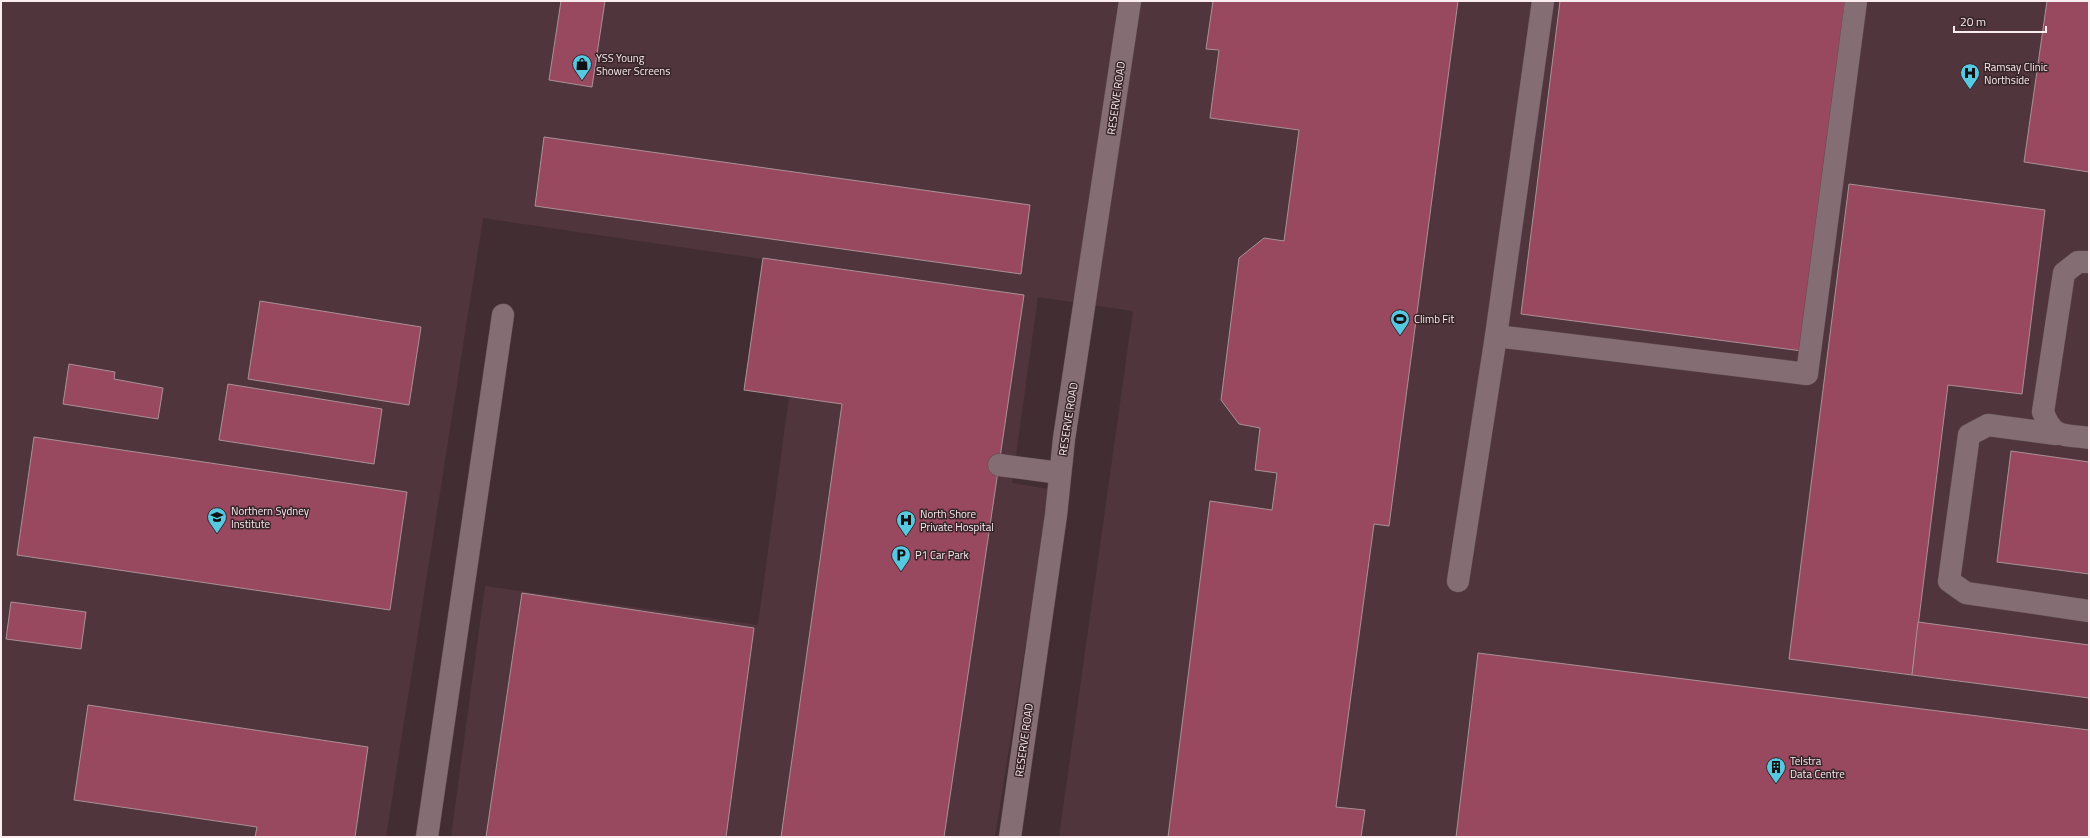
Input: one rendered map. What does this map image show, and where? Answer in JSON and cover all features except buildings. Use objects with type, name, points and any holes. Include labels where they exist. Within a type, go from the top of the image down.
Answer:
[{"type":"street","name":"RESERVE ROAD","points":[[1010,837],[1056,515],[1060,474],[1130,1]]},
{"type":"street","points":[[1458,581],[1496,336],[1542,1]]},
{"type":"street","points":[[1496,336],[1807,374],[1856,1]]},
{"type":"street","points":[[2056,434],[2048,425],[2043,412],[2064,273],[2078,262],[2089,262]]},
{"type":"street","points":[[427,837],[503,315]]},
{"type":"street","points":[[2089,438],[1988,425],[1969,435],[1949,581],[1966,593],[2089,611]]},
{"type":"street","points":[[999,465],[1060,474]]},
{"type":"shaded area","points":[[1,1],[2089,1],[2089,837],[1059,837],[1133,311],[1038,297],[1012,483],[1050,489],[995,837],[451,837],[485,586],[758,625],[789,397],[744,390],[762,259],[483,218],[386,837],[1,837]]},
{"type":"place","name":"YSS Young Shower Screens","points":[[582,81]]},
{"type":"place","name":"Ramsay Clinic Northside","points":[[1970,90]]},
{"type":"place","name":"Climb Fit","points":[[1400,336]]},
{"type":"place","name":"Northern Sydney Institute","points":[[217,534]]},
{"type":"place","name":"North Shore Private Hospital","points":[[906,537]]},
{"type":"place","name":"P1 Car Park","points":[[901,572]]},
{"type":"place","name":"Telstra Data Centre","points":[[1776,784]]}]
